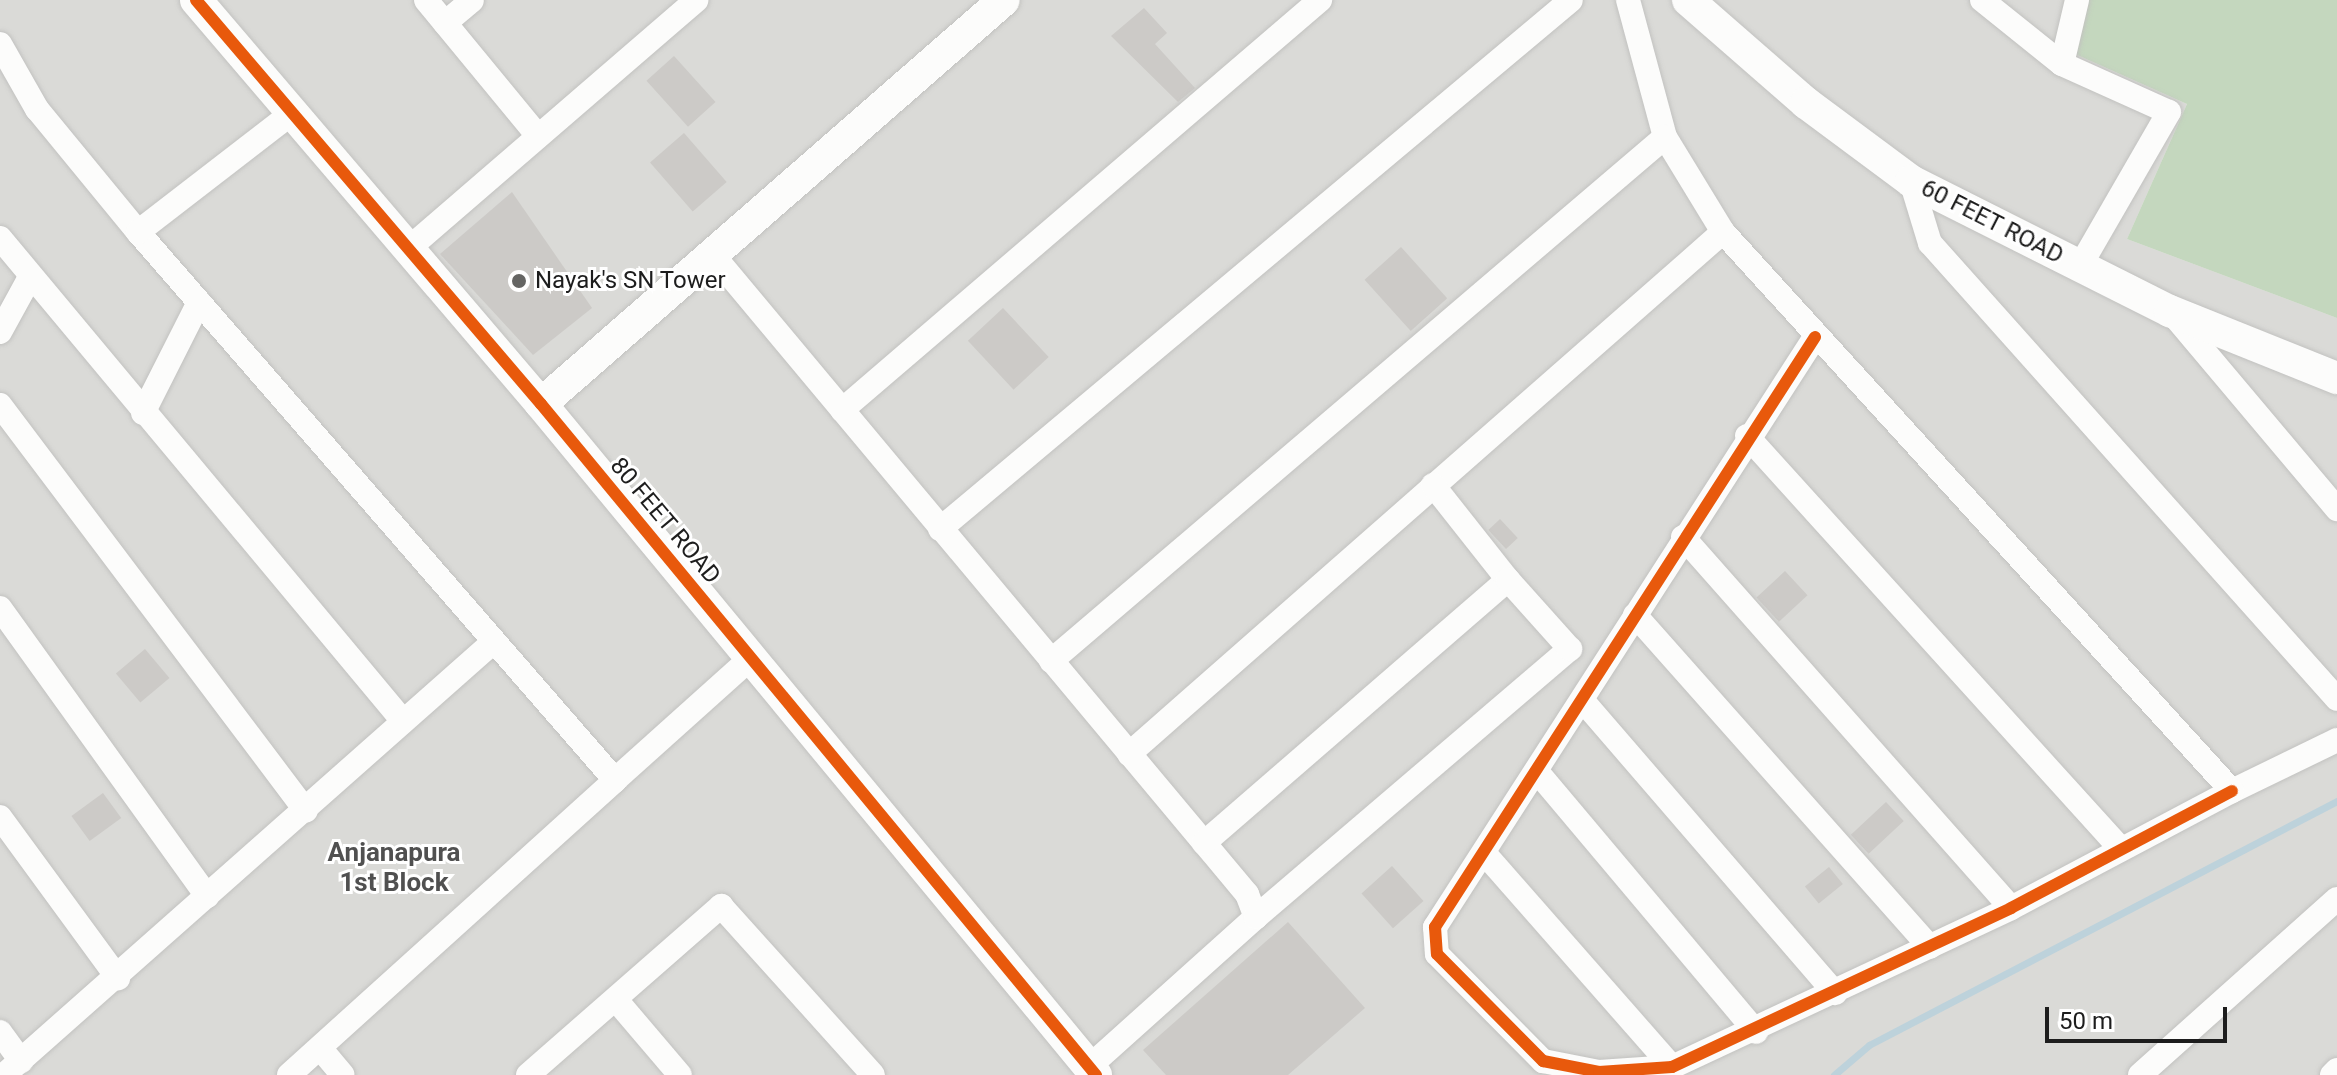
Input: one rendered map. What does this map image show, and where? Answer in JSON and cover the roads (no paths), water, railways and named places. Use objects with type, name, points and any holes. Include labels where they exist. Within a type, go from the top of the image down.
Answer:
[{"type":"street","name":"80 FEET ROAD","points":[[196,0],[541,404],[1092,1071]]},
{"type":"street","points":[[426,0],[538,136]]},
{"type":"street","points":[[445,23],[472,0]]},
{"type":"street","points":[[408,249],[696,0]]},
{"type":"street","points":[[541,404],[1004,0]]},
{"type":"street","points":[[842,410],[1320,0]]},
{"type":"street","points":[[940,529],[1571,0]]},
{"type":"street","points":[[1628,0],[1665,137],[1723,232],[1815,337],[2232,791]]},
{"type":"street","name":"60 FEET ROAD","points":[[1688,0],[1806,103],[1911,181],[2170,311],[2337,378]]},
{"type":"street","points":[[1982,0],[2062,64],[2169,112],[2080,266]]},
{"type":"street","points":[[2062,64],[2077,0]]},
{"type":"street","points":[[0,44],[37,109],[138,232],[491,644],[615,780]]},
{"type":"street","points":[[138,232],[292,113]]},
{"type":"street","points":[[1051,661],[1665,137]]},
{"type":"street","points":[[1911,181],[1930,243],[2337,699]]},
{"type":"street","points":[[1129,754],[1723,232]]},
{"type":"street","points":[[0,238],[29,279],[403,721]]},
{"type":"street","points":[[713,255],[1247,894],[1256,917]]},
{"type":"street","points":[[0,332],[29,279]]},
{"type":"street","points":[[143,413],[199,302]]},
{"type":"street","points":[[2170,311],[2337,509]]},
{"type":"street","points":[[1815,337],[1683,537],[1539,774],[1435,927],[1437,954],[1543,1061],[1599,1072],[1672,1067],[1756,1032],[2011,908],[2232,791],[2337,740]]},
{"type":"street","points":[[0,405],[306,811]]},
{"type":"street","points":[[1747,436],[2121,849]]},
{"type":"street","points":[[1092,1071],[1256,917],[1570,649],[1508,580],[1433,485]]},
{"type":"street","points":[[1683,537],[2011,908]]},
{"type":"street","points":[[1204,843],[1508,580]]},
{"type":"street","points":[[0,608],[207,896]]},
{"type":"street","points":[[1635,615],[1930,947]]},
{"type":"street","points":[[0,1032],[13,1068],[491,644]]},
{"type":"street","points":[[289,1075],[751,658]]},
{"type":"street","points":[[1583,701],[1835,993]]},
{"type":"street","points":[[1539,774],[1756,1032]]},
{"type":"street","points":[[0,817],[118,978]]},
{"type":"street","points":[[1485,854],[1672,1067]]},
{"type":"street","points":[[2140,1075],[2337,899]]},
{"type":"street","points":[[528,1075],[617,1001],[721,906],[873,1075]]},
{"type":"street","points":[[617,1001],[680,1075]]},
{"type":"street","points":[[320,1048],[343,1075]]},
{"type":"street","points":[[2332,1075],[2337,1070]]},
{"type":"waterway","points":[[1834,1075],[1869,1045],[2337,801]]},
{"type":"place","name":"Nayak's SN Tower","points":[[519,281]]},
{"type":"district","name":"Anjanapura 1st Block","points":[[394,868]]}]
